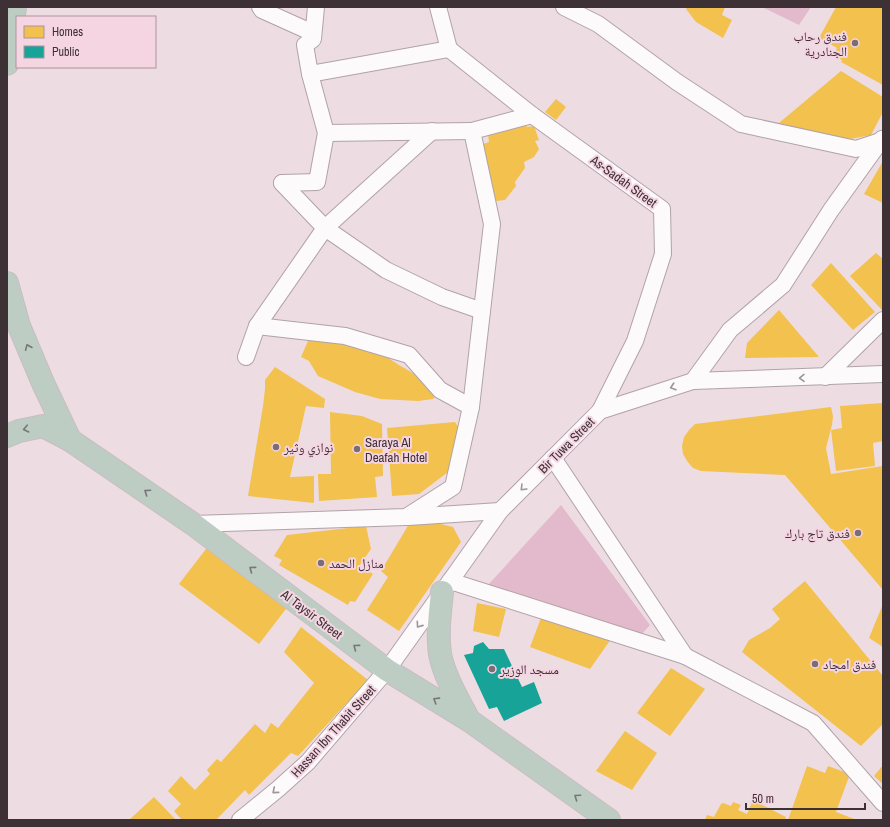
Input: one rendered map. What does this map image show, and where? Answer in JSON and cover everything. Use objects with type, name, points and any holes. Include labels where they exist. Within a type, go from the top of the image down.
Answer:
[{"type":"highway","points":[[7,64],[15,7]]},
{"type":"highway","points":[[7,283],[19,326],[70,440]]},
{"type":"highway","name":"Al Taysir Street","points":[[7,436],[19,431],[43,426],[70,440],[193,524],[387,670],[470,721],[609,820]]},
{"type":"highway","points":[[446,587],[438,624],[440,655],[452,689],[470,721]]},
{"type":"street","points":[[260,7],[262,10],[313,33]]},
{"type":"street","points":[[316,7],[313,39],[305,45],[310,74],[326,133],[317,182],[282,183],[325,228],[386,270],[442,297],[482,311]]},
{"type":"street","points":[[310,74],[449,49],[438,7]]},
{"type":"street","points":[[564,7],[598,24],[676,82],[741,124],[856,149],[882,140]]},
{"type":"street","name":"As-Sadah Street","points":[[449,49],[532,115],[662,209],[663,254],[635,341],[600,411]]},
{"type":"street","points":[[326,133],[472,131],[532,115]]},
{"type":"street","points":[[246,357],[257,326],[325,228],[432,131]]},
{"type":"street","points":[[406,517],[453,487],[471,407],[492,224],[472,131]]},
{"type":"street","points":[[694,381],[730,330],[783,285],[831,210],[882,140]]},
{"type":"street","points":[[826,377],[883,320]]},
{"type":"street","points":[[257,326],[345,336],[409,355],[440,390],[471,407]]},
{"type":"street","name":"Bir Tuwa Street","points":[[387,670],[500,511],[600,411],[694,381],[883,374]]},
{"type":"street","points":[[553,458],[685,656]]},
{"type":"street","points":[[193,524],[406,517],[500,511]]},
{"type":"street","points":[[446,587],[685,656],[813,723],[883,803]]},
{"type":"street","name":"Hassan Ibn Thabit Street","points":[[240,820],[308,762],[387,670]]},
{"type":"shaded area","points":[[762,7],[811,7],[799,25]]},
{"type":"shaded area","points":[[561,505],[650,625],[641,635],[488,585]]},
{"type":"building: Homes","points":[[687,7],[725,7],[722,15],[732,20],[723,38],[696,22],[686,9]]},
{"type":"building: Homes","name":"فندق رحاب الجنادرية","points":[[836,7],[883,7],[883,85],[841,62],[842,60],[833,55],[837,48],[819,38]]},
{"type":"building: Homes","points":[[841,71],[883,97],[883,112],[871,135],[845,140],[779,123]]},
{"type":"building: Homes","points":[[556,99],[566,107],[556,120],[545,112]]},
{"type":"building: Homes","points":[[525,122],[527,127],[534,126],[539,140],[535,141],[539,149],[534,157],[524,162],[525,168],[515,182],[516,186],[505,200],[496,201],[483,144],[489,142],[488,134],[500,133],[501,128]]},
{"type":"building: Homes","points":[[883,161],[883,203],[864,194]]},
{"type":"building: Homes","points":[[876,253],[883,259],[882,310],[850,276]]},
{"type":"building: Homes","points":[[831,263],[875,312],[853,330],[811,285]]},
{"type":"building: Homes","points":[[779,310],[819,357],[745,358],[747,343]]},
{"type":"building: Homes","points":[[318,337],[370,346],[435,386],[439,393],[433,399],[418,401],[380,399],[355,392],[318,376],[309,361],[301,357],[308,341]]},
{"type":"building: Homes","name":"نوازي وثير","points":[[275,367],[325,399],[324,408],[306,406],[290,477],[314,476],[314,503],[248,496],[263,406],[265,380]]},
{"type":"building: Homes","points":[[883,403],[883,441],[873,443],[875,466],[836,471],[831,430],[842,428],[840,406]]},
{"type":"building: Homes","name":"فندق تاج بارك","points":[[831,407],[833,416],[832,425],[826,448],[831,474],[883,466],[883,590],[785,475],[701,471],[693,468],[683,454],[682,446],[684,437],[695,424]]},
{"type":"building: Homes","name":"Saraya Al Deafah Hotel","points":[[330,412],[362,416],[382,424],[383,476],[375,477],[377,497],[319,501],[318,474],[331,474]]},
{"type":"building: Homes","points":[[455,422],[460,430],[452,469],[419,494],[392,496],[387,428]]},
{"type":"building: Homes","points":[[437,523],[453,527],[461,542],[399,631],[367,610],[388,577],[381,571],[409,524]]},
{"type":"building: Homes","name":"منازل الحمد","points":[[366,526],[371,549],[359,566],[373,574],[355,602],[350,601],[348,605],[279,565],[282,560],[274,556],[287,535]]},
{"type":"building: Homes","points":[[209,545],[289,605],[259,644],[179,584]]},
{"type":"building: Homes","name":"فندق امجاد","points":[[805,581],[883,676],[883,724],[861,746],[742,652],[749,640],[770,628],[780,619],[772,609]]},
{"type":"building: Homes","points":[[477,603],[506,609],[499,637],[473,631]]},
{"type":"building: Homes","points":[[883,604],[883,647],[869,638]]},
{"type":"building: Homes","points":[[541,618],[611,639],[590,669],[530,647]]},
{"type":"building: Homes","points":[[301,627],[368,680],[298,756],[291,753],[249,795],[245,790],[216,820],[182,820],[174,811],[181,804],[168,791],[181,776],[195,790],[210,774],[207,770],[217,759],[221,762],[255,724],[265,733],[271,723],[278,728],[314,683],[284,652]]},
{"type":"building: Homes","points":[[671,668],[705,689],[670,736],[637,713]]},
{"type":"building: Homes","points":[[625,731],[657,753],[632,790],[596,771]]},
{"type":"building: Homes","points":[[883,765],[883,784],[874,776]]},
{"type":"building: Homes","points":[[807,766],[825,773],[828,766],[850,774],[836,812],[857,820],[788,820]]},
{"type":"building: Homes","points":[[154,797],[176,820],[129,820]]},
{"type":"building: Homes","points":[[753,800],[786,817],[785,820],[705,820],[707,815],[714,817],[723,803],[731,806],[733,802],[741,805],[738,810],[747,814]]},
{"type":"building: Public","name":"مسجد الوزير","points":[[483,642],[489,649],[504,649],[522,687],[534,682],[542,703],[504,721],[497,707],[489,709],[464,655],[473,653],[474,646]]},
{"type":"place","name":"فندق رحاب الجنادرية","points":[[855,43]]},
{"type":"place","name":"نوازي وثير","points":[[276,447]]},
{"type":"place","name":"Saraya Al Deafah Hotel","points":[[357,449]]},
{"type":"place","name":"فندق تاج بارك","points":[[858,533]]},
{"type":"place","name":"منازل الحمد","points":[[321,563]]},
{"type":"place","name":"فندق امجاد","points":[[815,664]]},
{"type":"place","name":"مسجد الوزير","points":[[492,669]]}]
